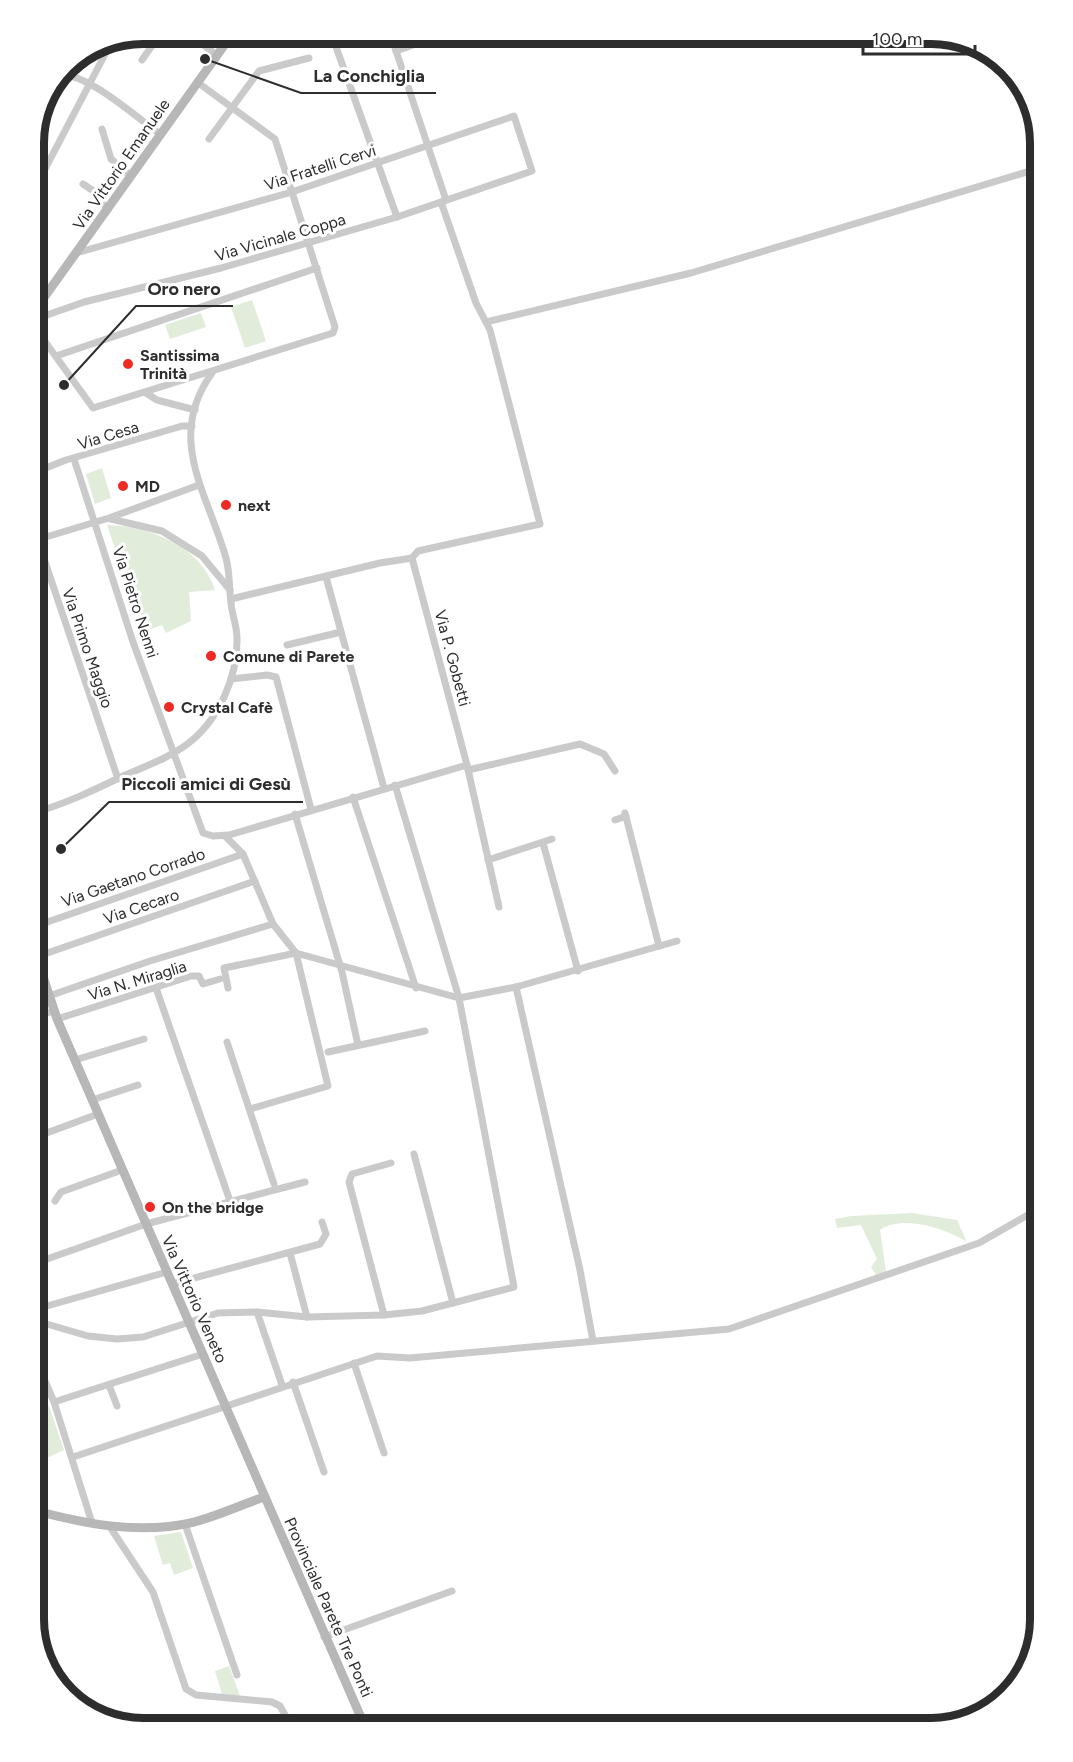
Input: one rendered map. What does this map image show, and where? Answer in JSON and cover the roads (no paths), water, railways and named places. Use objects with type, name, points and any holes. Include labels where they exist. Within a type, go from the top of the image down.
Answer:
[{"type":"street","points":[[142,60],[153,44]]},
{"type":"street","points":[[202,44],[217,55]]},
{"type":"street","name":"Via Vittorio Emanuele","points":[[44,298],[225,44]]},
{"type":"street","points":[[336,44],[397,217]]},
{"type":"street","points":[[231,599],[380,562],[412,558],[418,551],[540,524],[486,322],[476,303],[428,146],[394,44]]},
{"type":"street","points":[[396,51],[416,44]]},
{"type":"street","points":[[44,170],[107,50]]},
{"type":"street","points":[[209,139],[259,71],[309,58]]},
{"type":"street","points":[[69,76],[75,76],[90,84],[160,135]]},
{"type":"street","points":[[44,340],[93,408],[333,333],[335,327],[275,139],[197,82]]},
{"type":"street","name":"Via Fratelli Cervi","points":[[76,253],[292,192],[514,116],[532,171]]},
{"type":"street","points":[[102,129],[111,159],[131,176]]},
{"type":"street","name":"Via Vicinale Coppa","points":[[44,316],[84,302],[191,276],[397,217],[532,171]]},
{"type":"street","points":[[486,322],[691,273],[1030,171]]},
{"type":"street","points":[[83,184],[92,190],[108,210]]},
{"type":"street","points":[[56,356],[317,268]]},
{"type":"street","points":[[44,810],[65,804],[175,752],[188,744],[211,720],[224,700],[231,679],[237,643],[226,558],[199,485],[191,452],[195,410],[212,372]]},
{"type":"street","points":[[146,393],[157,400],[195,410]]},
{"type":"street","name":"Via Cesa","points":[[44,469],[182,426],[192,426]]},
{"type":"street","name":"Via Pietro Nenni","points":[[74,459],[133,642],[203,833],[225,836]]},
{"type":"street","points":[[44,537],[109,518],[199,485]]},
{"type":"street","points":[[109,518],[162,531],[202,556],[230,590]]},
{"type":"street","name":"Via P. Gobetti","points":[[412,558],[467,768],[499,907]]},
{"type":"street","name":"Via Primo Maggio","points":[[44,566],[118,779]]},
{"type":"street","points":[[326,577],[384,788]]},
{"type":"street","points":[[287,645],[341,632]]},
{"type":"street","points":[[231,679],[267,675],[276,677],[311,809]]},
{"type":"street","points":[[250,1109],[328,1086],[296,954],[273,924],[243,854],[225,836],[384,788],[580,744],[599,751],[615,771]]},
{"type":"street","points":[[44,1323],[88,1336],[117,1339],[143,1337],[218,1313],[257,1312],[307,1317],[384,1315],[422,1311],[513,1287],[459,998],[395,786]]},
{"type":"street","points":[[353,797],[416,988]]},
{"type":"street","points":[[295,814],[340,967],[358,1046]]},
{"type":"street","points":[[615,820],[625,815],[659,946]]},
{"type":"street","points":[[488,860],[552,839]]},
{"type":"street","points":[[543,843],[578,971]]},
{"type":"street","name":"Via Gaetano Corrado","points":[[44,923],[243,854]]},
{"type":"street","name":"Via Cecaro","points":[[44,955],[255,881]]},
{"type":"street","points":[[49,996],[150,961],[273,924]]},
{"type":"street","points":[[228,988],[224,968],[296,954],[459,998],[516,987],[578,971],[677,941]]},
{"type":"street","name":"Via N. Miraglia","points":[[44,1016],[156,988],[191,976],[199,976],[203,984],[220,979]]},
{"type":"street","name":"Via Vittorio Veneto","points":[[44,982],[55,1015],[264,1497]]},
{"type":"street","points":[[516,987],[578,1258],[592,1341]]},
{"type":"street","points":[[156,988],[230,1201]]},
{"type":"street","points":[[328,1052],[425,1031]]},
{"type":"street","points":[[75,1060],[144,1039]]},
{"type":"street","points":[[227,1042],[274,1184]]},
{"type":"street","points":[[92,1100],[138,1085]]},
{"type":"street","points":[[44,1134],[98,1114]]},
{"type":"street","points":[[414,1154],[453,1303]]},
{"type":"street","points":[[384,1315],[349,1182],[352,1174],[392,1163]]},
{"type":"street","points":[[55,1202],[62,1191],[123,1170]]},
{"type":"street","points":[[44,1260],[146,1224],[305,1182]]},
{"type":"street","points":[[73,1457],[282,1385],[377,1356],[410,1358],[729,1329],[979,1243],[1030,1214]]},
{"type":"street","points":[[172,1284],[321,1244],[326,1234],[322,1222]]},
{"type":"street","points":[[290,1253],[307,1317]]},
{"type":"street","points":[[44,1307],[167,1272]]},
{"type":"street","points":[[257,1312],[282,1385]]},
{"type":"street","points":[[54,1402],[203,1354]]},
{"type":"street","points":[[354,1363],[384,1453]]},
{"type":"street","points":[[44,1379],[73,1457],[92,1523]]},
{"type":"street","points":[[293,1382],[324,1472]]},
{"type":"street","points":[[109,1385],[117,1406]]},
{"type":"street","points":[[44,1512],[110,1527],[151,1527],[185,1524],[264,1497]]},
{"type":"street","name":"Provinciale Parete Tre Ponti","points":[[264,1497],[361,1718]]},
{"type":"street","points":[[185,1524],[237,1675]]},
{"type":"street","points":[[110,1527],[136,1563],[153,1592],[186,1689],[196,1695],[272,1702],[280,1706],[287,1718]]},
{"type":"street","points":[[324,1637],[452,1591]]},
{"type":"place","name":"La Conchiglia","points":[[205,59]]},
{"type":"place","name":"Santissima Trinità","points":[[128,364]]},
{"type":"place","name":"Oro nero","points":[[64,385]]},
{"type":"place","name":"MD","points":[[123,486]]},
{"type":"place","name":"next","points":[[226,505]]},
{"type":"place","name":"Comune di Parete","points":[[211,656]]},
{"type":"place","name":"Crystal Cafè","points":[[169,707]]},
{"type":"place","name":"Piccoli amici di Gesù","points":[[61,849]]},
{"type":"place","name":"On the bridge","points":[[150,1207]]}]
